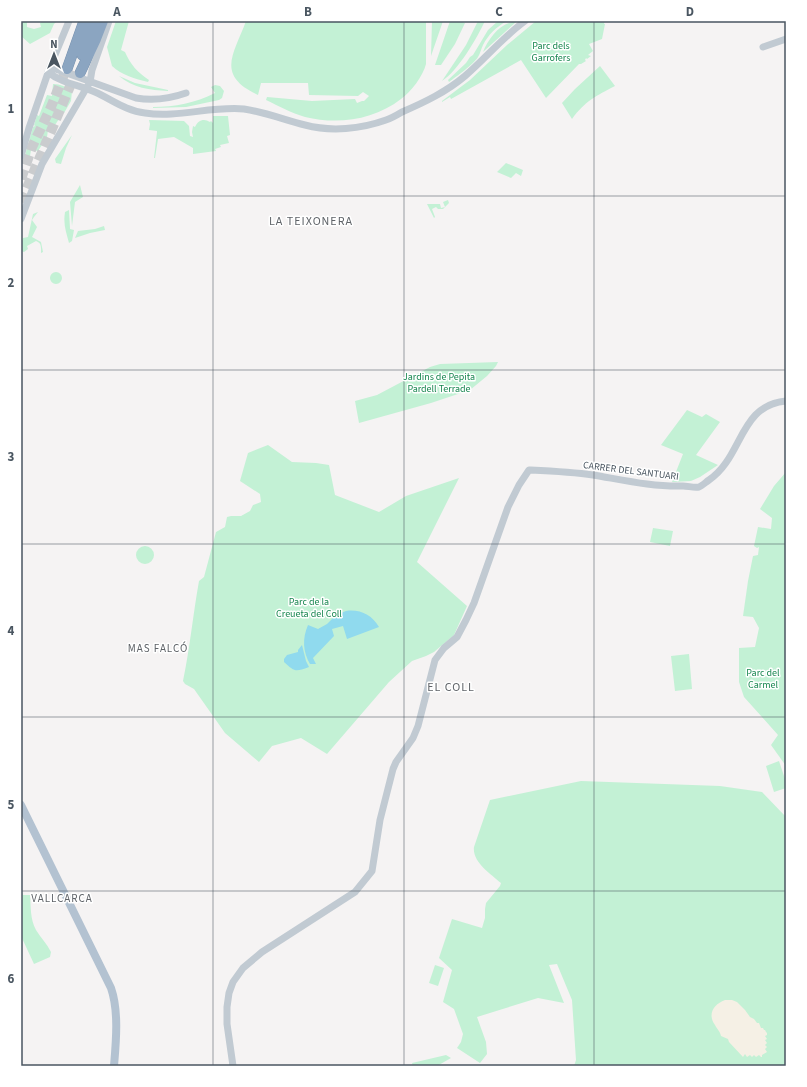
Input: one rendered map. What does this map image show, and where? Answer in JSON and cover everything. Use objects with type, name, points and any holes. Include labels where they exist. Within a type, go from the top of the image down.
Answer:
[{"type":"highway","points":[[71,70],[77,21]]},
{"type":"highway","points":[[71,70],[84,21]]},
{"type":"highway","points":[[71,70],[94,21]]},
{"type":"highway","points":[[71,70],[96,39],[103,21]]},
{"type":"main road","points":[[21,805],[111,988],[114,997],[116,1015],[114,1066]]},
{"type":"street","points":[[21,156],[28,128],[49,69],[69,21]]},
{"type":"street","points":[[21,219],[42,164],[90,82],[92,70],[109,21]]},
{"type":"street","points":[[49,69],[54,77],[95,92],[123,106],[144,113],[173,114],[206,110],[237,109],[259,112],[308,126],[339,128],[359,127],[390,118],[440,94],[465,76],[515,28],[525,21]]},
{"type":"street","points":[[763,47],[786,39]]},
{"type":"street","points":[[49,69],[147,100],[167,99],[186,93]]},
{"type":"street","name":"CARRER DEL SANTUARI","points":[[233,1066],[226,1024],[226,1007],[233,982],[243,968],[262,952],[355,892],[372,871],[380,820],[393,768],[413,738],[418,726],[435,660],[444,648],[457,637],[466,620],[476,597],[508,507],[519,484],[529,470],[580,474],[659,485],[699,487],[713,477],[726,463],[749,421],[760,410],[772,403],[786,401]]},
{"type":"green space","points":[[21,21],[27,21],[27,27],[34,29],[41,27],[40,23],[43,21],[57,21],[50,33],[30,44],[21,36]]},
{"type":"green space","points":[[116,21],[129,21],[121,50],[125,52],[135,68],[149,80],[148,82],[138,80],[120,72],[112,66],[107,47]]},
{"type":"green space","points":[[246,21],[426,21],[426,64],[419,79],[409,92],[401,99],[379,112],[355,119],[330,121],[305,117],[266,100],[267,97],[312,101],[355,99],[357,103],[364,101],[369,96],[363,92],[358,96],[309,95],[308,83],[261,83],[258,95],[236,80],[232,71],[231,63],[233,54]]},
{"type":"green space","points":[[432,21],[443,21],[431,56]]},
{"type":"green space","points":[[450,21],[460,21],[465,23],[455,44],[441,65],[435,65]]},
{"type":"green space","points":[[478,21],[485,21],[472,45],[461,62],[442,81],[466,45]]},
{"type":"green space","points":[[498,21],[507,21],[499,26],[485,41],[476,60],[449,82],[448,80],[473,55],[488,30]]},
{"type":"green space","name":"Parc dels Garrofers","points":[[536,21],[605,21],[605,24],[602,39],[589,44],[593,51],[588,55],[591,56],[587,59],[586,58],[586,61],[579,64],[546,98],[521,60],[451,99],[450,97],[442,102],[470,80],[507,45]]},
{"type":"green space","points":[[516,22],[483,52],[494,34],[502,26]]},
{"type":"green space","points":[[600,66],[615,86],[586,103],[572,119],[562,103]]},
{"type":"green space","points":[[119,76],[135,83],[168,91],[142,88],[124,80]]},
{"type":"green space","points":[[53,84],[63,86],[72,91],[71,101],[64,113],[59,112],[59,119],[51,131],[48,130],[47,137],[38,151],[31,150],[30,156],[32,157],[30,162],[24,159],[33,127],[35,126],[37,115],[39,116],[47,95],[52,96]]},
{"type":"green space","points":[[215,85],[220,86],[224,91],[222,98],[219,100],[186,107],[153,108],[192,102],[215,93],[211,87]]},
{"type":"green space","points":[[213,116],[228,116],[230,135],[227,136],[229,143],[220,145],[221,147],[215,149],[216,151],[193,154],[193,148],[174,137],[158,139],[154,158],[157,131],[149,130],[149,120],[184,121],[189,126],[190,136],[193,137],[193,126],[195,127],[199,121],[203,120],[211,121],[213,123]]},
{"type":"green space","points":[[72,135],[61,164],[56,163],[55,159]]},
{"type":"green space","points":[[506,163],[523,170],[521,176],[516,173],[511,178],[497,172]]},
{"type":"green space","points":[[80,185],[83,197],[75,202],[72,226],[70,202]]},
{"type":"green space","points":[[448,200],[449,203],[445,207],[443,202]]},
{"type":"green space","points":[[427,204],[440,204],[441,208],[445,207],[443,209],[438,209],[436,207],[432,209],[434,218]]},
{"type":"green space","points":[[69,210],[70,229],[74,230],[72,241],[69,243],[64,220],[65,212]]},
{"type":"green space","points":[[38,212],[32,220],[37,227],[32,237],[41,242],[43,252],[41,253],[40,244],[36,241],[27,246],[28,249],[24,252],[21,251],[23,238],[28,237],[33,214]]},
{"type":"green space","points":[[104,226],[105,230],[75,238],[78,231],[95,229]]},
{"type":"green space","points":[[54,272],[58,272],[62,278],[58,284],[54,284],[50,280],[50,276]]},
{"type":"green space","name":"Jardins de Pepita Pardell Terrade","points":[[498,362],[487,376],[470,390],[431,403],[359,423],[355,401],[377,395],[430,367],[440,364]]},
{"type":"green space","points":[[687,410],[702,417],[706,414],[720,422],[696,455],[718,465],[691,481],[672,482],[683,454],[661,445]]},
{"type":"green space","name":"Parc de la Creueta del Coll","points":[[268,445],[292,462],[329,465],[335,495],[379,512],[406,496],[459,478],[417,562],[467,606],[454,635],[434,652],[412,661],[389,682],[327,754],[301,738],[272,746],[259,762],[225,733],[194,689],[185,684],[183,681],[199,581],[204,577],[216,532],[225,527],[227,517],[241,516],[250,511],[253,505],[261,502],[260,494],[240,481],[248,453]]},
{"type":"green space","name":"Parc del Carmel","points":[[786,472],[786,766],[771,745],[778,735],[744,697],[739,682],[739,648],[755,647],[759,628],[753,617],[743,616],[753,556],[758,555],[759,547],[757,548],[754,546],[758,527],[771,529],[772,518],[760,509],[774,486]]},
{"type":"green space","points":[[653,528],[673,531],[670,546],[650,542]]},
{"type":"green space","points":[[145,546],[151,549],[154,555],[151,561],[145,564],[139,561],[136,555],[139,549]]},
{"type":"green space","points":[[689,654],[692,689],[675,691],[671,656]]},
{"type":"green space","points":[[779,761],[786,782],[786,788],[774,792],[766,766]]},
{"type":"green space","points":[[581,781],[720,786],[762,792],[786,817],[786,1066],[574,1066],[576,1060],[572,1000],[557,964],[549,965],[564,1003],[538,998],[477,1017],[486,1042],[487,1054],[480,1063],[457,1048],[461,1042],[463,1034],[454,1009],[443,1002],[452,970],[439,958],[452,919],[482,928],[485,918],[486,903],[501,883],[479,863],[474,852],[474,847],[490,800]]},
{"type":"green space","points":[[21,890],[23,895],[30,895],[31,913],[34,926],[51,952],[50,957],[34,964],[21,936]]},
{"type":"green space","points":[[435,965],[444,968],[438,986],[429,983]]},
{"type":"green space","points":[[446,1055],[451,1058],[437,1066],[413,1066],[412,1063]]},
{"type":"sand","points":[[725,1000],[737,1002],[750,1017],[759,1023],[761,1028],[763,1028],[767,1033],[765,1036],[767,1039],[765,1040],[767,1043],[765,1045],[767,1047],[765,1049],[767,1052],[762,1055],[762,1057],[759,1055],[756,1057],[754,1055],[752,1057],[750,1055],[747,1057],[745,1054],[743,1057],[728,1039],[721,1036],[713,1021],[712,1013],[718,1004]]},
{"type":"water","points":[[346,611],[361,612],[373,619],[379,627],[347,639],[343,626],[332,629],[334,636],[313,658],[316,664],[310,664],[304,645],[308,625],[318,629],[327,624],[336,615]]},
{"type":"water","points":[[302,645],[309,667],[301,670],[295,670],[284,662],[284,659],[287,655],[298,652]]},
{"type":"tunnel","points":[[21,179],[32,147],[51,107],[65,72]]},
{"type":"tunnel","points":[[21,202],[76,72]]},
{"type":"district","name":"LA TEIXONERA","points":[[311,221]]},
{"type":"district","name":"MAS FALCÓ","points":[[158,648]]},
{"type":"district","name":"EL COLL","points":[[451,687]]},
{"type":"district","name":"VALLCARCA","points":[[62,898]]}]
